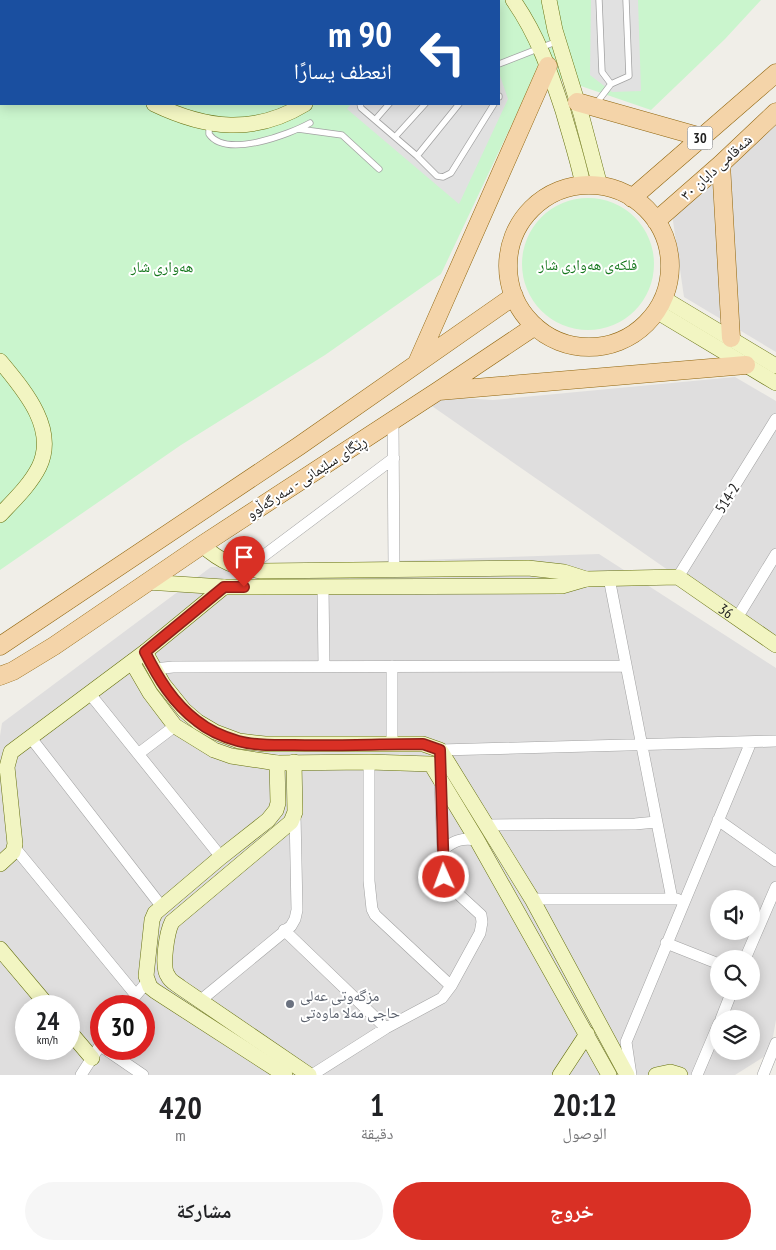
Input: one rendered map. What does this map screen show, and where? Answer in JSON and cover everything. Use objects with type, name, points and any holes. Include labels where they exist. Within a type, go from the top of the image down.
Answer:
[{"type":"main road","points":[[417,363],[548,66]]},
{"type":"main road","name":"شەقامی دابان ٣٠","points":[[632,198],[776,73]]},
{"type":"main road","points":[[577,105],[700,137]]},
{"type":"main road","name":"شەقامی دابان ٣٠","points":[[656,221],[721,164],[776,112]]},
{"type":"main road","points":[[721,164],[731,338]]},
{"type":"main road","points":[[592,185],[622,192],[632,198],[649,212],[663,232],[670,272],[660,304],[637,331],[619,341],[585,347],[558,341],[535,326],[523,312],[514,296],[508,271],[513,240],[520,223],[532,208],[547,196],[571,187],[592,185]]},
{"type":"main road","name":"ڕێگای سلێمانی - سەرگەڵوو","points":[[0,646],[299,446],[514,296]]},
{"type":"main road","name":"ڕێگای سلێمانی - سەرگەڵوو","points":[[6,674],[54,646],[146,582],[438,392],[535,326]]},
{"type":"main road","points":[[438,392],[746,365]]},
{"type":"main road","points":[[0,646],[6,674]]},
{"type":"street","points":[[513,0],[530,27],[548,66],[577,105]]},
{"type":"street","points":[[549,0],[558,41],[577,105],[592,185]]},
{"type":"street","points":[[156,105],[186,118],[209,124],[231,126],[259,123],[280,117],[303,105]]},
{"type":"street","points":[[660,304],[731,338],[776,366]]},
{"type":"street","points":[[660,304],[746,365],[776,383]]},
{"type":"street","points":[[0,361],[26,394],[35,410],[43,430],[44,444],[42,459],[34,475],[0,515]]},
{"type":"street","name":"514-2","points":[[678,577],[776,419]]},
{"type":"street","points":[[393,420],[394,569]]},
{"type":"street","points":[[246,569],[394,458]]},
{"type":"street","points":[[202,545],[219,559],[246,569],[280,572],[528,568],[564,572],[586,579]]},
{"type":"street","points":[[737,618],[776,554]]},
{"type":"street","points":[[146,582],[224,587],[323,588],[562,586],[586,579],[678,577]]},
{"type":"street","name":"36","points":[[678,577],[776,645]]},
{"type":"street","points":[[609,578],[672,899]]},
{"type":"street","points":[[0,864],[10,856],[15,848],[7,762],[11,752],[145,652],[224,587]]},
{"type":"street","points":[[323,588],[324,666]]},
{"type":"street","points":[[145,652],[172,697],[198,722],[215,732],[239,741],[265,744],[423,744],[440,750],[776,741]]},
{"type":"street","points":[[132,662],[150,693],[175,726],[214,750],[231,756],[277,769],[369,762],[432,764],[477,840],[609,1075]]},
{"type":"street","points":[[392,666],[392,744]]},
{"type":"street","points":[[141,678],[154,669],[173,667],[626,666]]},
{"type":"street","points":[[90,694],[221,857]]},
{"type":"street","points":[[138,754],[175,726]]},
{"type":"street","points":[[31,738],[162,907]]},
{"type":"street","points":[[631,1075],[626,1042],[751,742]]},
{"type":"street","points":[[295,812],[291,822],[172,922],[168,939],[165,970],[172,981],[310,1075],[386,1028],[442,998],[451,986],[480,933],[481,915],[444,881],[440,750]]},
{"type":"street","points":[[440,750],[532,899],[627,1075]]},
{"type":"street","points":[[369,762],[369,881],[372,909],[375,915],[451,986]]},
{"type":"street","points":[[277,769],[278,803],[276,810],[268,820],[155,913],[152,920],[146,971],[147,982],[155,991],[285,1075]]},
{"type":"street","points":[[201,1000],[291,926],[295,919],[297,910],[294,769]]},
{"type":"street","points":[[718,820],[776,861]]},
{"type":"street","points":[[488,825],[635,824],[656,822]]},
{"type":"street","points":[[443,850],[454,840],[477,840]]},
{"type":"street","points":[[15,848],[135,994],[147,982]]},
{"type":"street","points":[[750,950],[776,887]]},
{"type":"street","points":[[532,899],[685,899]]},
{"type":"street","points":[[284,930],[386,1028]]},
{"type":"street","points":[[666,943],[710,960]]},
{"type":"street","points":[[0,949],[39,995]]},
{"type":"street","points":[[560,1075],[586,1034]]},
{"type":"street","points":[[763,1075],[776,1043]]},
{"type":"street","points":[[697,1075],[710,1044]]},
{"type":"street","points":[[80,1075],[91,1060]]},
{"type":"street","points":[[120,1060],[144,1075]]},
{"type":"street","points":[[656,1075],[670,1072],[680,1075]]},
{"type":"lane","points":[[600,0],[602,72],[611,84]]},
{"type":"lane","points":[[577,105],[611,84],[629,76],[626,0]]},
{"type":"lane","points":[[500,64],[558,41]]},
{"type":"lane","points":[[360,105],[361,108],[417,156],[437,176],[443,177],[451,173],[493,105]]},
{"type":"lane","points":[[375,120],[387,105]]},
{"type":"lane","points":[[395,137],[424,105]]},
{"type":"lane","points":[[417,156],[458,105]]},
{"type":"lane","points":[[209,124],[208,132],[211,138],[216,141],[231,143],[264,141],[310,123]]},
{"type":"lane","points":[[298,129],[342,135],[379,169]]},
{"type":"shaded area","points":[[591,0],[638,0],[641,91],[612,92],[590,75]]},
{"type":"shaded area","points":[[500,76],[508,99],[459,204],[347,109],[350,105],[500,105]]},
{"type":"shaded area","points":[[776,124],[776,352],[684,297],[671,207]]},
{"type":"shaded area","points":[[735,377],[776,401],[776,645],[416,395],[493,400]]},
{"type":"shaded area","points":[[599,554],[776,668],[776,1020],[770,1053],[760,1059],[760,1010],[710,1010],[710,1060],[759,1060],[735,1075],[0,1075],[0,736],[2,723],[211,567]]},
{"type":"green space","name":"هەواری شار","points":[[500,0],[761,0],[725,39],[651,110],[537,71],[441,274],[325,355],[181,445],[0,570],[0,105],[500,105]]},
{"type":"green space","name":"فلکەی هەواری شار","points":[[588,198],[601,199],[613,203],[635,217],[649,239],[653,251],[653,277],[649,289],[635,311],[613,325],[601,329],[588,330],[575,329],[563,325],[541,311],[527,289],[523,277],[522,264],[523,251],[527,239],[541,217],[563,203],[575,199]]},
{"type":"place","name":"مزگەوتی عەلی حاجی مەلا ماوەتی","points":[[290,1004]]},
{"type":"route","points":[[244,587],[224,587],[145,652],[163,684],[172,697],[198,722],[215,732],[239,741],[265,744],[327,746],[423,744],[440,750],[444,877]]}]
